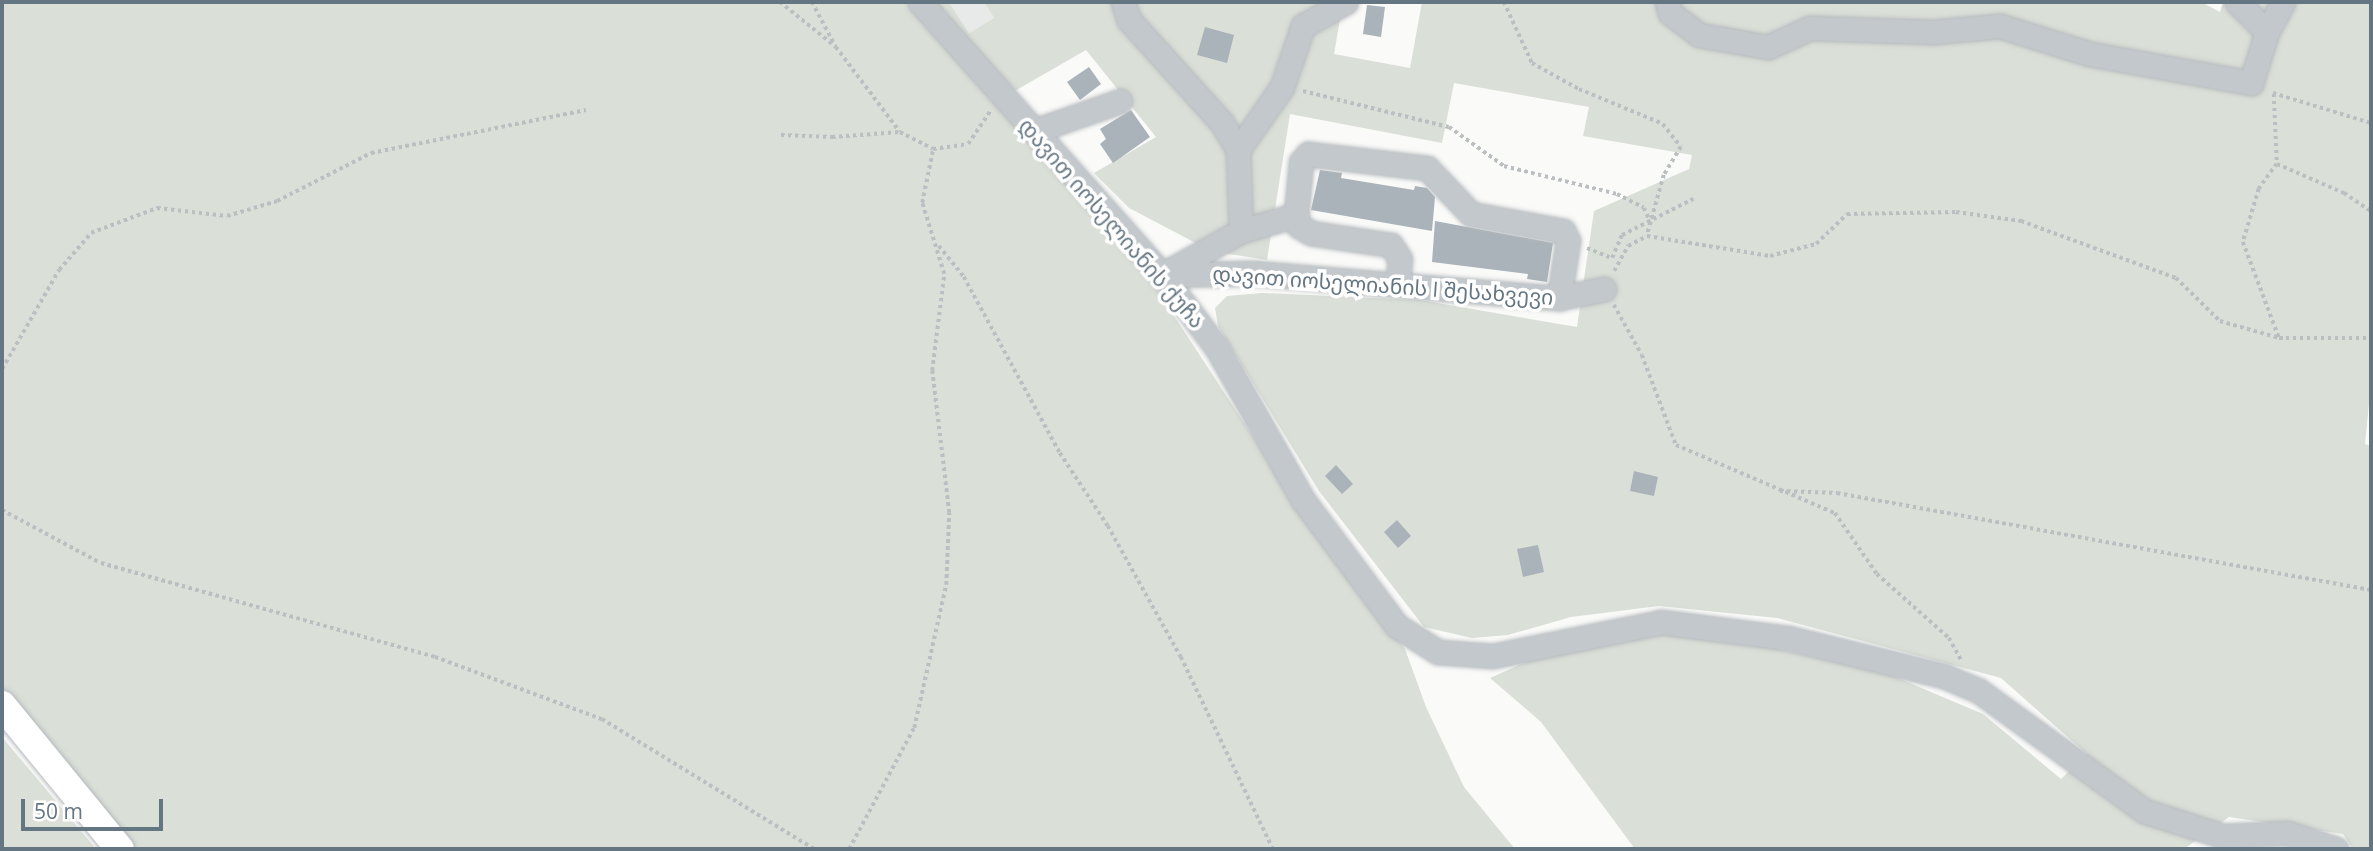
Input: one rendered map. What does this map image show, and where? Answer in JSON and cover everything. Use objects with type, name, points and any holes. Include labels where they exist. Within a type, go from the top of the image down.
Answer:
[{"type":"main road","points":[[2,705],[120,849]]},
{"type":"street","name":"დავით იოსელიანის ქუჩა","points":[[920,2],[1162,275],[1217,348],[1303,500],[1397,626],[1438,652],[1493,656],[1661,622],[1788,638],[1944,676],[1979,691]]},
{"type":"street","points":[[1123,2],[1129,20],[1222,123],[1238,150],[1241,231]]},
{"type":"street","points":[[1238,150],[1282,87],[1303,26],[1346,2]]},
{"type":"street","points":[[1667,2],[1670,13],[1699,35],[1768,47],[1810,29],[1933,32],[2000,26],[2090,54],[2251,83],[2267,32],[2283,2]]},
{"type":"street","points":[[2237,2],[2267,32]]},
{"type":"street","points":[[1034,131],[1120,101]]},
{"type":"street","points":[[1398,282],[1400,259],[1391,246],[1311,233],[1299,226],[1296,215],[1301,162],[1308,154],[1427,168],[1471,214],[1563,231],[1568,242],[1559,298]]},
{"type":"street","points":[[1162,275],[1241,231],[1296,215]]},
{"type":"street","name":"დავით იოსელიანის I შესახვევი","points":[[1162,275],[1253,273],[1398,282],[1559,298],[1604,289]]},
{"type":"street","points":[[1979,691],[2144,811],[2220,843],[2287,834],[2336,849]]},
{"type":"path","points":[[780,2],[836,47]]},
{"type":"path","points":[[812,2],[836,47],[900,132],[933,149],[968,144],[1002,95]]},
{"type":"path","points":[[1504,2],[1532,63],[1579,89],[1663,124],[1681,148],[1664,175],[1647,236]]},
{"type":"path","points":[[2251,83],[2274,94],[2371,123]]},
{"type":"path","points":[[1282,87],[1449,127],[1504,166],[1617,194],[1644,208],[1650,221]]},
{"type":"path","points":[[2274,94],[2277,164],[2259,189],[2243,242],[2279,338]]},
{"type":"path","points":[[2,369],[59,270],[91,233],[157,208],[227,216],[277,201],[371,153],[586,110]]},
{"type":"path","points":[[781,135],[832,137],[900,132]]},
{"type":"path","points":[[849,849],[914,728],[946,585],[949,513],[932,371],[944,274],[937,244],[922,204],[933,149]]},
{"type":"path","points":[[2277,164],[2344,193],[2371,211]]},
{"type":"path","points":[[1568,242],[1612,258],[1622,235],[1693,199]]},
{"type":"path","points":[[1979,691],[1949,638],[1877,574],[1835,513],[1777,491],[1676,445],[1642,355],[1604,289],[1628,246],[1647,236],[1770,256],[1816,244],[1847,214],[1956,212],[2021,222],[2176,278],[2220,321],[2279,338],[2371,338]]},
{"type":"path","points":[[937,244],[964,277],[1060,453],[1108,526],[1181,657],[1273,849]]},
{"type":"path","points":[[1777,491],[1837,493],[2371,590]]},
{"type":"path","points":[[2,510],[101,562],[435,657],[602,719],[814,849]]},
{"type":"shaded area","points":[[2,2],[907,2],[1138,261],[1326,548],[1405,649],[1426,707],[1464,787],[1515,849],[130,849],[2,689]]},
{"type":"shaded area","points":[[931,2],[949,2],[969,33],[994,18],[984,2],[1343,2],[1334,54],[1410,68],[1422,2],[2201,2],[2220,12],[2223,2],[2371,2],[2371,383],[2365,444],[2371,446],[2371,849],[2353,849],[2343,834],[2229,817],[2184,849],[1635,849],[1541,722],[1490,678],[1533,659],[1669,632],[1765,646],[1886,673],[1983,714],[2061,779],[2087,754],[2001,678],[1777,618],[1659,606],[1571,617],[1508,635],[1472,638],[1424,627],[1319,491],[1218,326],[1215,308],[1227,296],[1262,293],[1420,300],[1577,327],[1594,211],[1689,169],[1692,155],[1583,136],[1589,107],[1454,83],[1442,143],[1290,114],[1267,260],[1211,251],[1129,208],[1094,173],[1156,137],[1086,50],[1011,93]]},
{"type":"shaded area","points":[[949,2],[984,2],[994,18],[969,33]]},
{"type":"shaded area","points":[[2,737],[96,849],[2,849]]},
{"type":"building","points":[[1367,5],[1385,7],[1381,37],[1363,34]]},
{"type":"building","points":[[1205,27],[1234,35],[1227,63],[1197,55]]},
{"type":"building","points":[[1089,67],[1101,84],[1080,100],[1067,82]]},
{"type":"building","points":[[1131,110],[1150,137],[1113,163],[1100,144],[1106,139],[1100,129]]},
{"type":"building","points":[[1320,170],[1342,173],[1341,178],[1414,190],[1415,186],[1427,188],[1435,197],[1432,231],[1311,210]]},
{"type":"building","points":[[1435,221],[1553,243],[1547,282],[1527,279],[1528,274],[1432,262]]},
{"type":"building","points":[[1336,465],[1353,484],[1342,494],[1325,476]]},
{"type":"building","points":[[1634,471],[1658,477],[1654,496],[1630,491]]},
{"type":"building","points":[[1397,520],[1411,536],[1398,548],[1384,532]]},
{"type":"building","points":[[1538,545],[1544,572],[1523,577],[1517,549]]}]
